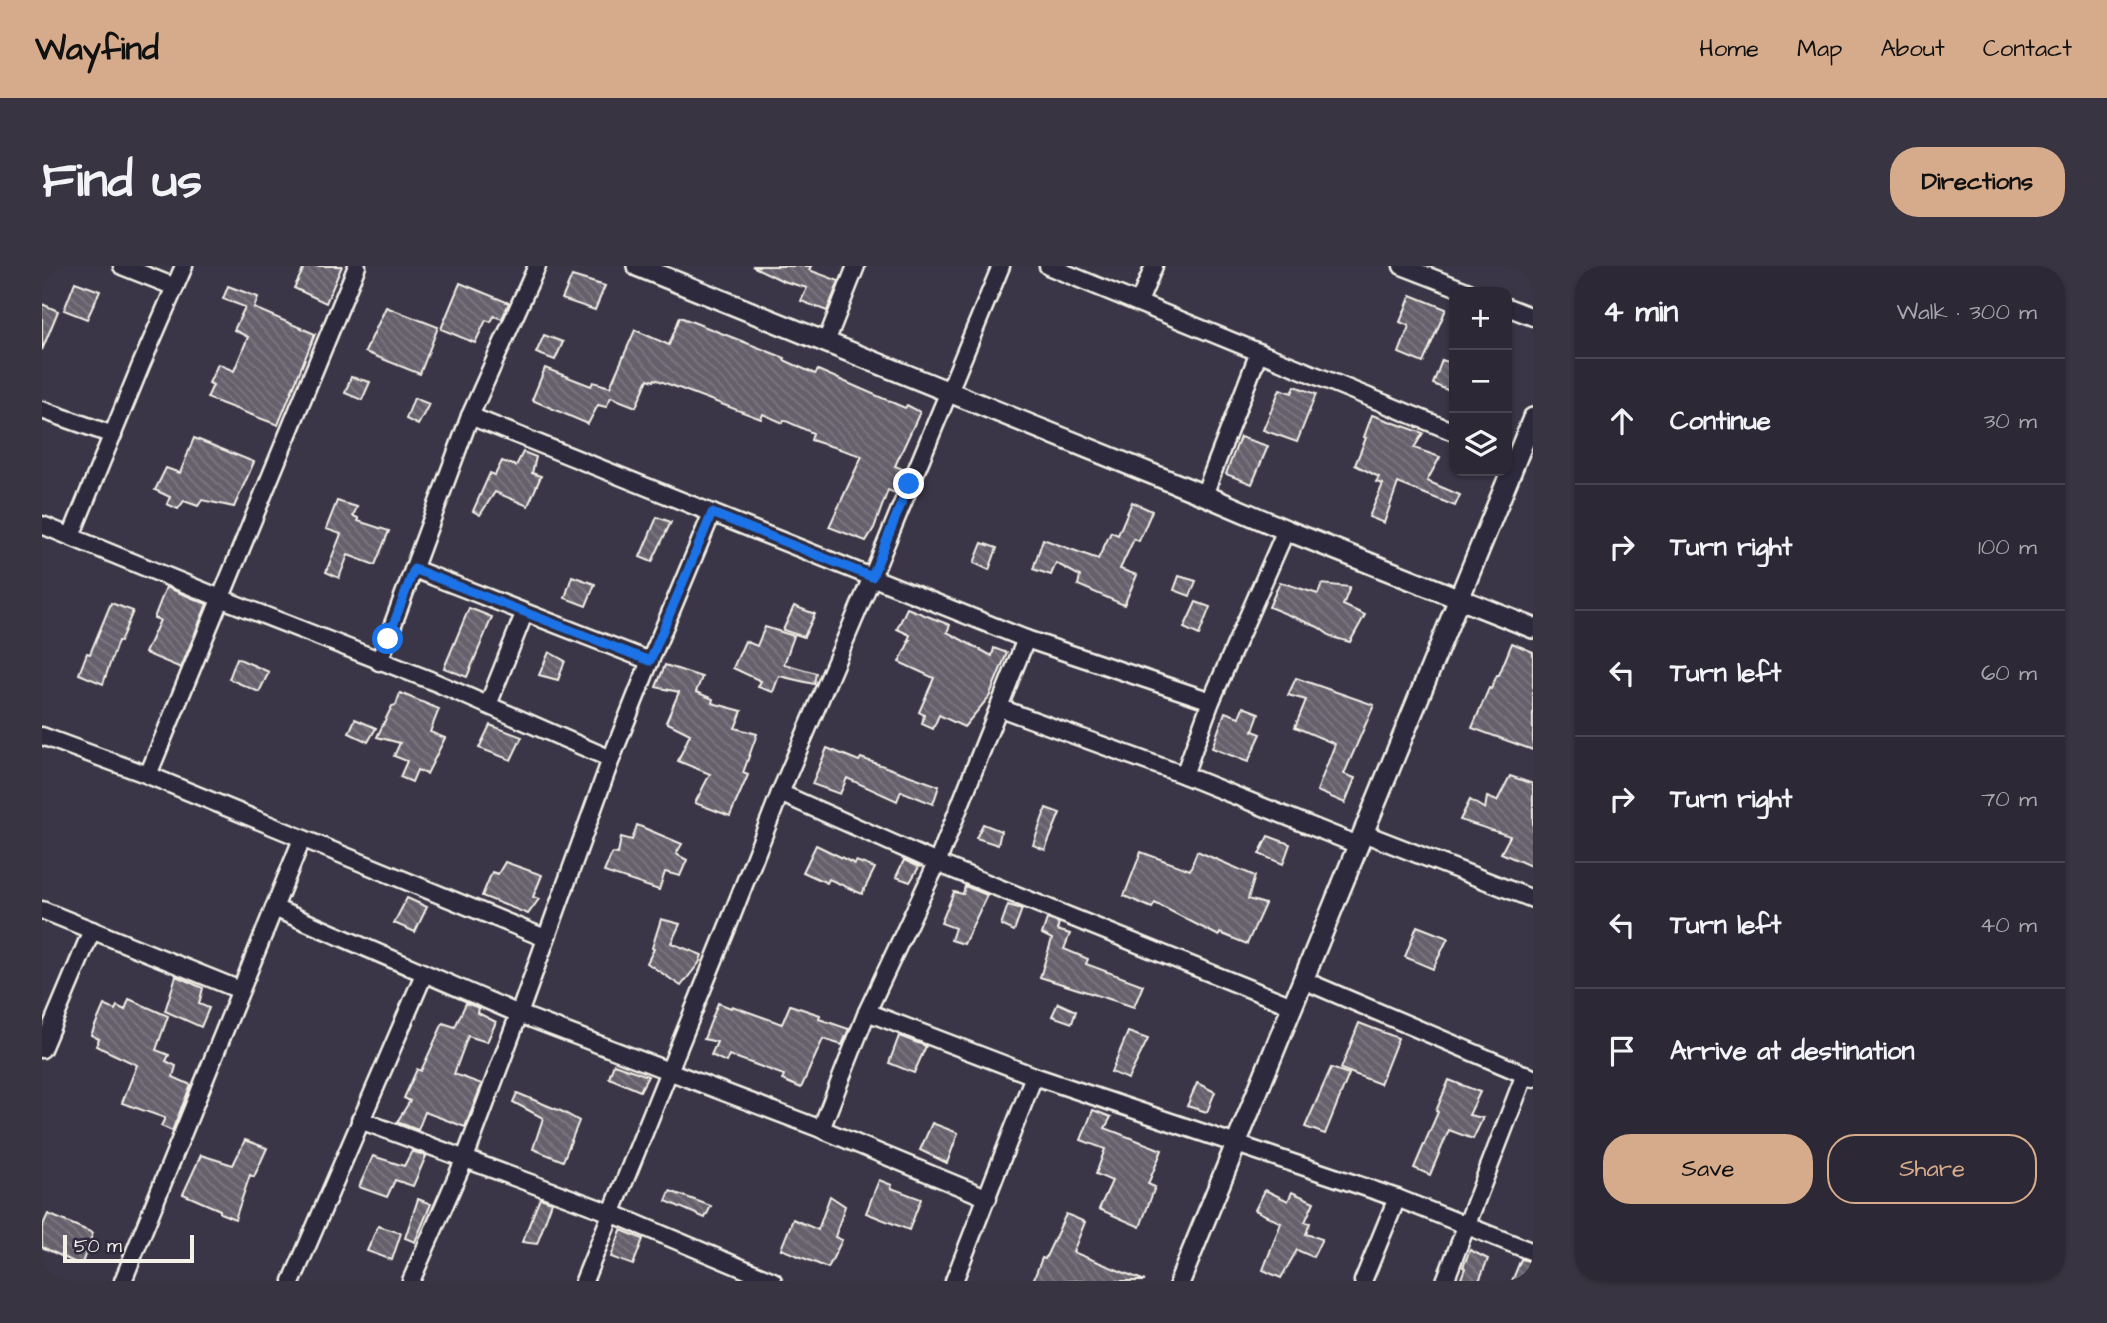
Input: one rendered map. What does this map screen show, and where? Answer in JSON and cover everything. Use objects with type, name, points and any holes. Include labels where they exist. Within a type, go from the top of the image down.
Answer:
[{"type":"street","points":[[122,266],[175,287]]},
{"type":"street","points":[[71,536],[184,266]]},
{"type":"street","points":[[148,775],[357,266]]},
{"type":"street","points":[[379,662],[471,416],[537,266]]},
{"type":"street","points":[[637,266],[1533,628]]},
{"type":"street","points":[[826,342],[856,266]]},
{"type":"street","points":[[584,1281],[779,793],[1001,266]]},
{"type":"street","points":[[1048,266],[1449,430]]},
{"type":"street","points":[[1139,302],[1154,266]]},
{"type":"street","points":[[1402,266],[1456,287]]},
{"type":"street","points":[[1512,309],[1533,317]]},
{"type":"street","points":[[1204,495],[1259,352]]},
{"type":"street","points":[[42,410],[113,435]]},
{"type":"street","points":[[471,416],[1026,639],[1211,701]]},
{"type":"street","points":[[1512,456],[1532,425]]},
{"type":"street","points":[[1180,1281],[1459,598],[1505,476]]},
{"type":"street","points":[[411,1281],[465,1158],[611,758],[712,513]]},
{"type":"street","points":[[42,525],[379,662],[430,680],[611,758]]},
{"type":"street","points":[[1184,775],[1211,701],[1286,530]]},
{"type":"street","points":[[414,569],[650,661]]},
{"type":"street","points":[[488,705],[524,614]]},
{"type":"street","points":[[821,1129],[867,1012],[937,863],[1026,639]]},
{"type":"street","points":[[1000,708],[1361,839],[1533,898]]},
{"type":"street","points":[[42,736],[148,775],[545,938]]},
{"type":"street","points":[[779,793],[937,863],[1292,1006]]},
{"type":"street","points":[[123,1281],[302,839]]},
{"type":"street","points":[[274,908],[519,1014],[821,1129],[988,1198]]},
{"type":"street","points":[[42,910],[240,990]]},
{"type":"street","points":[[42,1049],[92,930]]},
{"type":"street","points":[[292,1281],[424,974]]},
{"type":"street","points":[[1303,980],[1529,1076],[1445,1281]]},
{"type":"street","points":[[867,1012],[1034,1076],[1397,1198],[1533,1252]]},
{"type":"street","points":[[954,1281],[1034,1076]]},
{"type":"street","points":[[360,1120],[611,1213],[767,1280]]},
{"type":"street","points":[[1363,1281],[1397,1198]]},
{"type":"building","points":[[305,266],[342,266],[326,303],[294,288]]},
{"type":"building","points":[[752,266],[811,266],[809,270],[839,281],[827,311],[801,301],[807,288],[783,281]]},
{"type":"building","points":[[572,276],[605,286],[595,310],[562,299]]},
{"type":"building","points":[[75,282],[100,291],[87,319],[64,310]]},
{"type":"building","points":[[460,283],[509,303],[502,319],[494,316],[491,322],[486,320],[475,343],[441,329]]},
{"type":"building","points":[[228,286],[258,297],[254,308],[315,334],[278,425],[207,398],[213,385],[209,383],[218,364],[234,371],[248,337],[234,330],[245,307],[223,299]]},
{"type":"building","points":[[1411,295],[1446,309],[1423,363],[1399,353],[1409,326],[1400,322]]},
{"type":"building","points":[[42,304],[58,311],[42,350]]},
{"type":"building","points":[[386,307],[438,327],[420,374],[365,352]]},
{"type":"building","points":[[680,317],[785,358],[784,360],[815,374],[818,370],[920,412],[895,466],[905,470],[895,493],[888,490],[874,528],[866,541],[829,527],[862,456],[811,440],[813,433],[784,420],[783,423],[763,414],[761,419],[655,379],[648,379],[636,407],[611,397],[606,407],[598,405],[588,424],[532,400],[545,368],[591,386],[593,382],[610,387],[635,330],[669,345]]},
{"type":"building","points":[[544,335],[563,342],[555,360],[536,353]]},
{"type":"building","points":[[1442,360],[1449,362],[1449,391],[1433,384]]},
{"type":"building","points":[[351,377],[370,382],[362,400],[345,393]]},
{"type":"building","points":[[1295,386],[1316,394],[1297,442],[1263,430],[1280,389],[1292,393]]},
{"type":"building","points":[[414,398],[429,404],[418,425],[406,419]]},
{"type":"building","points":[[1372,415],[1423,433],[1414,448],[1440,457],[1427,481],[1460,495],[1455,506],[1398,483],[1384,523],[1369,517],[1383,484],[1376,482],[1379,477],[1355,465]]},
{"type":"building","points":[[1240,437],[1268,446],[1252,484],[1226,474]]},
{"type":"building","points":[[194,438],[254,462],[234,507],[202,500],[198,506],[184,501],[178,509],[167,504],[170,497],[155,490],[166,468],[180,473]]},
{"type":"building","points":[[523,452],[536,457],[532,473],[541,476],[528,506],[495,492],[480,515],[473,511],[490,473],[495,475],[502,461],[516,466]]},
{"type":"building","points":[[337,501],[357,507],[353,516],[358,518],[358,521],[389,531],[375,565],[348,555],[339,578],[326,572],[341,534],[326,529]]},
{"type":"building","points":[[1132,502],[1152,511],[1139,541],[1134,539],[1120,569],[1137,575],[1124,605],[1078,585],[1080,576],[1056,563],[1051,575],[1033,569],[1043,539],[1098,559],[1111,532],[1118,535]]},
{"type":"building","points":[[657,517],[671,522],[652,562],[640,557]]},
{"type":"building","points":[[982,543],[997,548],[989,570],[974,563]]},
{"type":"building","points":[[572,576],[595,584],[586,606],[565,598]]},
{"type":"building","points":[[1179,576],[1196,581],[1190,596],[1174,590]]},
{"type":"building","points":[[1280,582],[1318,594],[1322,584],[1350,587],[1343,605],[1365,615],[1350,642],[1332,637],[1318,627],[1269,607]]},
{"type":"building","points":[[166,587],[207,604],[181,668],[145,653],[160,620],[154,618]]},
{"type":"building","points":[[1196,602],[1210,607],[1199,635],[1184,628]]},
{"type":"building","points":[[111,603],[133,611],[120,642],[118,641],[103,684],[79,674]]},
{"type":"building","points":[[794,606],[815,614],[804,637],[783,630]]},
{"type":"building","points":[[469,608],[492,617],[467,677],[444,668]]},
{"type":"building","points":[[907,608],[950,625],[947,632],[992,656],[994,648],[1007,653],[989,697],[964,727],[939,715],[933,729],[922,724],[924,715],[919,712],[934,678],[899,662],[910,640],[910,635],[897,629]]},
{"type":"building","points":[[765,627],[794,636],[784,664],[816,673],[814,684],[779,676],[773,692],[758,687],[761,681],[733,668],[745,641],[757,646]]},
{"type":"building","points":[[1512,643],[1533,652],[1533,750],[1472,728]]},
{"type":"building","points":[[549,652],[565,661],[558,680],[539,675]]},
{"type":"building","points":[[237,658],[269,672],[259,692],[229,679]]},
{"type":"building","points":[[665,665],[702,677],[696,692],[713,699],[712,703],[742,711],[735,728],[757,734],[743,773],[748,775],[730,816],[695,803],[710,774],[678,761],[690,734],[666,722],[679,692],[656,687]]},
{"type":"building","points":[[1296,678],[1374,705],[1344,774],[1355,778],[1345,803],[1317,791],[1335,744],[1295,727],[1306,700],[1288,695]]},
{"type":"building","points":[[400,693],[439,709],[430,732],[445,738],[427,774],[417,770],[412,782],[400,777],[407,761],[394,756],[400,743],[377,737]]},
{"type":"building","points":[[1243,707],[1259,713],[1253,731],[1261,734],[1248,762],[1212,748],[1225,712],[1239,717]]},
{"type":"building","points":[[355,719],[376,728],[368,742],[349,733]]},
{"type":"building","points":[[490,725],[522,737],[511,760],[479,748]]},
{"type":"building","points":[[827,748],[939,786],[933,804],[901,791],[897,801],[847,778],[840,794],[812,784]]},
{"type":"building","points":[[1510,776],[1533,784],[1533,867],[1501,853],[1510,836],[1460,820],[1470,800],[1485,809],[1487,797],[1497,801]]},
{"type":"building","points":[[1046,808],[1060,813],[1045,850],[1033,845]]},
{"type":"building","points":[[983,824],[1001,831],[998,845],[976,838]]},
{"type":"building","points":[[637,825],[682,844],[676,854],[687,860],[680,876],[665,872],[659,890],[604,872],[612,853],[618,854],[621,837],[632,840]]},
{"type":"building","points":[[1268,836],[1290,844],[1283,864],[1259,854]]},
{"type":"building","points":[[816,845],[855,864],[856,861],[875,868],[862,894],[829,879],[827,883],[803,872]]},
{"type":"building","points":[[1197,851],[1255,876],[1248,899],[1265,904],[1247,944],[1220,933],[1219,936],[1155,903],[1152,908],[1124,896],[1141,852],[1190,870]]},
{"type":"building","points":[[904,860],[919,867],[910,882],[896,877]]},
{"type":"building","points":[[505,862],[542,875],[533,897],[539,899],[528,914],[482,896],[492,872],[498,874]]},
{"type":"building","points":[[965,886],[987,895],[964,944],[951,940],[955,928],[941,923],[954,892],[963,894]]},
{"type":"building","points":[[407,898],[427,907],[415,932],[394,923]]},
{"type":"building","points":[[1008,905],[1022,909],[1014,931],[1001,925]]},
{"type":"building","points":[[661,919],[680,924],[671,943],[702,955],[681,986],[647,963],[654,949],[652,948]]},
{"type":"building","points":[[1047,919],[1059,923],[1057,930],[1070,934],[1064,949],[1088,959],[1086,964],[1143,985],[1134,1007],[1040,977],[1052,939],[1042,934]]},
{"type":"building","points":[[1417,926],[1448,938],[1433,969],[1405,957]]},
{"type":"building","points":[[176,976],[203,988],[199,1004],[209,1008],[201,1027],[165,1011]]},
{"type":"building","points":[[129,999],[168,1016],[156,1050],[169,1055],[166,1061],[176,1066],[173,1077],[191,1085],[172,1131],[161,1126],[165,1118],[122,1103],[137,1065],[96,1046],[99,1039],[91,1035],[104,1005],[115,1010],[117,1006],[125,1010]]},
{"type":"building","points":[[466,1003],[479,1008],[478,1013],[496,1022],[487,1042],[468,1036],[454,1074],[482,1084],[465,1127],[425,1112],[418,1130],[397,1122],[410,1101],[404,1098],[417,1069],[421,1071],[443,1023],[455,1027]]},
{"type":"building","points":[[718,1003],[782,1024],[790,1005],[849,1029],[842,1045],[823,1039],[801,1088],[782,1080],[784,1075],[729,1055],[726,1062],[711,1055],[717,1042],[704,1039]]},
{"type":"building","points":[[1058,1003],[1076,1011],[1072,1023],[1052,1016]]},
{"type":"building","points":[[1359,1023],[1398,1038],[1380,1084],[1341,1069]]},
{"type":"building","points":[[1128,1032],[1148,1039],[1128,1079],[1111,1072]]},
{"type":"building","points":[[899,1036],[926,1046],[914,1073],[889,1063]]},
{"type":"building","points":[[614,1064],[648,1076],[640,1091],[609,1078]]},
{"type":"building","points":[[1331,1068],[1349,1074],[1325,1134],[1305,1127]]},
{"type":"building","points":[[1449,1080],[1480,1092],[1469,1115],[1483,1118],[1473,1139],[1449,1130],[1430,1175],[1414,1168]]},
{"type":"building","points":[[1197,1083],[1215,1092],[1207,1112],[1187,1106]]},
{"type":"building","points":[[517,1093],[579,1121],[563,1161],[533,1149],[543,1118],[513,1102]]},
{"type":"building","points":[[1093,1110],[1111,1117],[1105,1128],[1162,1150],[1148,1184],[1155,1187],[1140,1227],[1099,1209],[1112,1181],[1096,1174],[1105,1149],[1081,1140]]},
{"type":"building","points":[[932,1123],[958,1133],[947,1163],[920,1150]]},
{"type":"building","points":[[245,1140],[267,1148],[254,1177],[250,1175],[235,1219],[183,1194],[201,1155],[233,1165]]},
{"type":"building","points":[[412,1151],[426,1156],[413,1186],[395,1180],[387,1197],[359,1187],[373,1156],[404,1166]]},
{"type":"building","points":[[879,1180],[892,1185],[891,1188],[921,1199],[909,1230],[866,1213]]},
{"type":"building","points":[[1265,1190],[1288,1201],[1292,1192],[1314,1202],[1305,1222],[1310,1223],[1306,1234],[1322,1239],[1313,1257],[1297,1250],[1281,1278],[1263,1270],[1281,1223],[1255,1210]]},
{"type":"building","points":[[670,1191],[711,1206],[705,1218],[666,1201]]},
{"type":"building","points":[[830,1196],[845,1206],[835,1237],[842,1240],[828,1268],[781,1249],[793,1219],[818,1230]]},
{"type":"building","points":[[540,1198],[552,1202],[537,1244],[522,1242]]},
{"type":"building","points":[[418,1199],[431,1204],[415,1242],[405,1238]]},
{"type":"building","points":[[48,1214],[93,1233],[82,1263],[76,1263],[42,1247],[42,1227]]},
{"type":"building","points":[[1066,1214],[1085,1222],[1073,1252],[1145,1281],[1033,1281]]},
{"type":"building","points":[[378,1226],[401,1233],[392,1260],[367,1251]]},
{"type":"building","points":[[621,1230],[643,1239],[633,1265],[611,1257]]},
{"type":"building","points":[[1470,1250],[1488,1259],[1479,1281],[1460,1281],[1465,1268],[1463,1267]]},
{"type":"building","points":[[1521,1259],[1533,1262],[1533,1281],[1512,1281]]},
{"type":"route","points":[[388,639],[414,569],[650,661],[712,513],[872,577],[909,484]]}]
